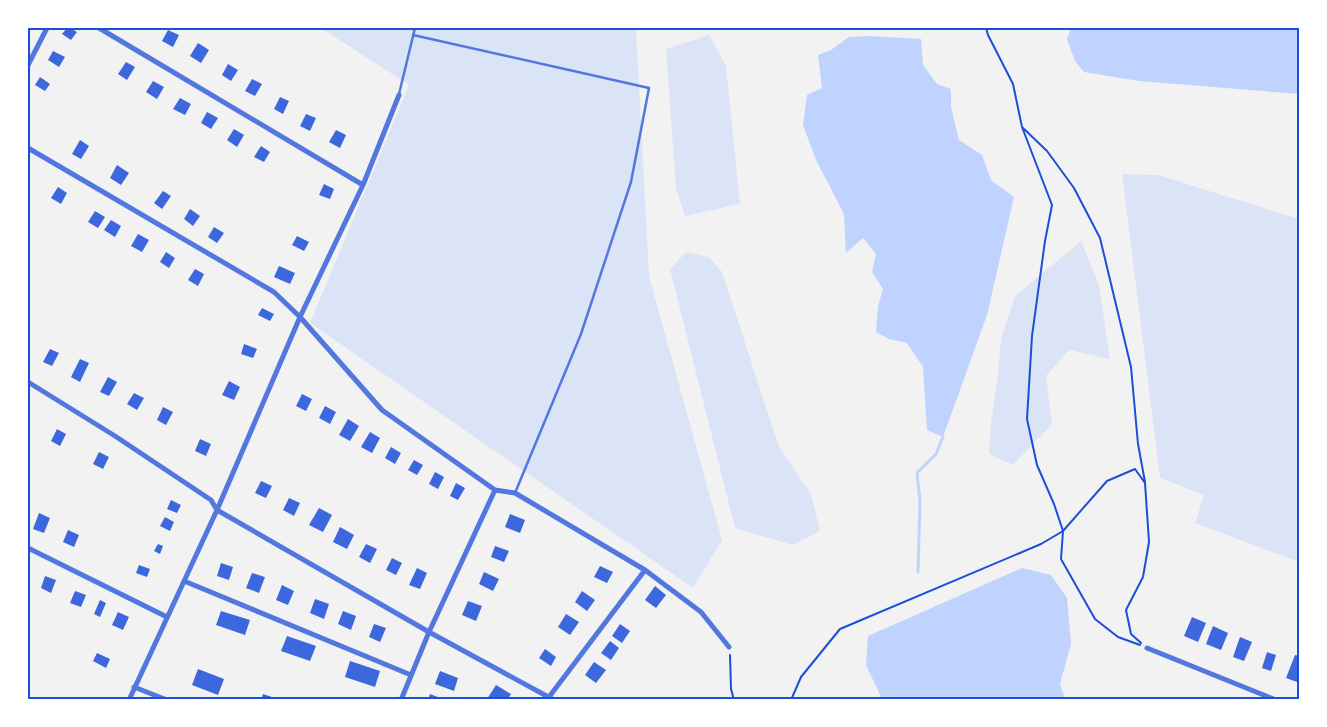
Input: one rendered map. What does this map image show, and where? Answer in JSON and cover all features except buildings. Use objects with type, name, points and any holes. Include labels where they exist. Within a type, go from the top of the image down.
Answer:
[{"type":"street","points":[[28,65],[47,28]]},
{"type":"street","points":[[99,28],[363,185]]},
{"type":"street","points":[[128,700],[217,510],[300,317],[363,185],[399,95]]},
{"type":"street","points":[[28,148],[274,292],[300,317],[382,410],[495,490],[515,493],[645,570],[701,612],[729,647]]},
{"type":"street","points":[[28,382],[115,436],[211,500],[217,510],[429,632],[552,698],[645,570]]},
{"type":"street","points":[[401,700],[429,632],[495,490]]},
{"type":"street","points":[[28,548],[167,617]]},
{"type":"street","points":[[184,581],[411,675]]},
{"type":"street","points":[[1147,648],[1276,700]]},
{"type":"street","points":[[134,687],[167,700]]},
{"type":"lane","points":[[399,95],[415,28]]},
{"type":"lane","points":[[413,35],[649,88],[632,182],[582,334],[515,493]]},
{"type":"path","points":[[986,28],[1013,84],[1022,128],[1052,205],[1032,336],[1027,419],[1037,465],[1063,530],[1061,559],[1095,619],[1118,637],[1147,648]]},
{"type":"path","points":[[1022,128],[1047,151],[1074,188],[1100,238],[1131,367],[1138,444],[1145,483],[1149,542],[1143,577],[1126,610],[1131,634],[1147,648]]},
{"type":"path","points":[[791,700],[801,677],[840,629],[1042,544],[1063,530],[1107,481],[1135,469],[1145,483]]},
{"type":"path","points":[[729,647],[731,689],[734,700]]},
{"type":"shaded area","points":[[321,28],[636,28],[649,276],[722,540],[693,588],[310,323],[409,85]]},
{"type":"shaded area","points":[[709,35],[726,66],[740,204],[685,216],[676,189],[666,49]]},
{"type":"shaded area","points":[[1122,174],[1158,175],[1299,219],[1299,562],[1195,523],[1204,495],[1160,478]]},
{"type":"shaded area","points":[[1081,241],[1099,285],[1110,359],[1069,350],[1046,376],[1052,424],[1013,465],[989,454],[1001,339],[1015,296]]},
{"type":"shaded area","points":[[686,252],[709,257],[722,272],[779,447],[811,494],[820,531],[793,545],[735,528],[670,269]]},
{"type":"water","points":[[1071,28],[1299,28],[1299,94],[1139,81],[1084,72],[1075,61],[1067,39]]},
{"type":"water","points":[[869,36],[921,39],[923,65],[937,84],[951,89],[951,107],[959,140],[982,155],[991,180],[1014,197],[987,315],[943,437],[927,430],[923,367],[907,343],[889,339],[876,332],[878,306],[883,289],[872,272],[876,254],[863,238],[846,253],[844,214],[816,160],[803,125],[807,95],[822,88],[818,55],[831,50],[849,37]]},
{"type":"water","points":[[1022,568],[1051,575],[1067,598],[1071,644],[1060,684],[1065,699],[882,699],[866,665],[868,636]]},
{"type":"waterway","points":[[918,572],[920,501],[917,473],[936,454],[943,437]]}]
